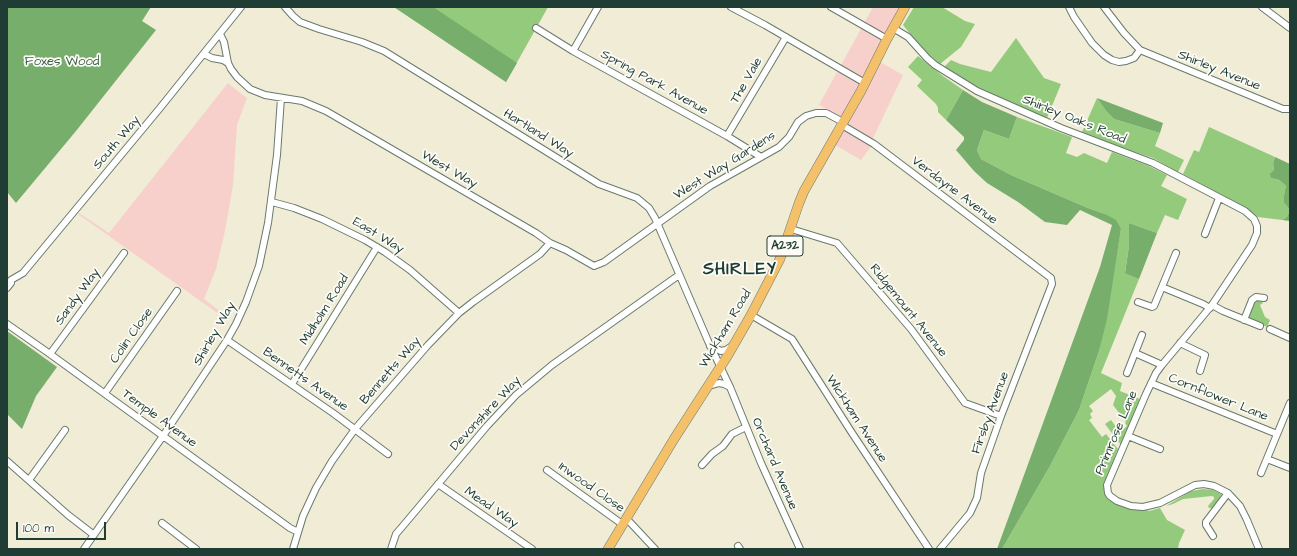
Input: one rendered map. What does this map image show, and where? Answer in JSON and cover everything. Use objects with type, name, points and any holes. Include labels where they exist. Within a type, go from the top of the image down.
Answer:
[{"type":"highway","name":"Wickham Road","points":[[608,549],[751,315],[778,264],[804,191],[865,83],[905,7]]},
{"type":"street","name":"South Way","points":[[7,288],[11,283],[9,278],[23,273],[241,7]]},
{"type":"street","name":"Hartland Way","points":[[285,7],[292,16],[300,22],[362,42],[384,52],[599,184],[638,198],[649,208],[658,224],[720,367]]},
{"type":"street","points":[[573,51],[598,7]]},
{"type":"street","points":[[731,7],[865,83]]},
{"type":"street","points":[[831,7],[887,39]]},
{"type":"street","points":[[1069,7],[1092,43],[1104,55],[1112,60],[1119,62],[1130,60],[1134,58],[1140,50]]},
{"type":"street","name":"Shirley Avenue","points":[[1104,7],[1124,33],[1140,50],[1283,109],[1290,109]]},
{"type":"street","points":[[1262,7],[1290,28]]},
{"type":"street","name":"Spring Park Avenue","points":[[536,28],[573,51],[727,136],[761,157]]},
{"type":"street","name":"Shirley Oaks Road","points":[[893,28],[908,38],[935,65],[984,95],[1061,128],[1153,163],[1248,213],[1255,221]]},
{"type":"street","name":"West Way","points":[[220,34],[224,42],[228,63],[236,77],[250,89],[281,98],[302,101],[326,111],[536,233],[550,243],[566,250],[592,265],[597,266],[658,224]]},
{"type":"street","name":"The Vale","points":[[727,136],[786,37]]},
{"type":"street","points":[[204,54],[228,63]]},
{"type":"street","name":"Shirley Way","points":[[84,549],[163,436],[227,340],[246,302],[259,266],[272,202],[281,98]]},
{"type":"street","name":"West Way Gardens","points":[[658,224],[710,186],[783,144],[798,122],[811,114],[826,113],[842,123]]},
{"type":"street","name":"Verdayne Avenue","points":[[842,123],[874,144],[1051,278]]},
{"type":"street","points":[[1205,234],[1219,198]]},
{"type":"street","name":"East Way","points":[[272,202],[294,208],[322,219],[343,228],[377,247],[410,270],[459,313]]},
{"type":"street","name":"Primrose Lane","points":[[1255,221],[1257,230],[1255,240],[1211,306],[1162,365],[1151,383],[1107,483],[1108,493],[1113,499],[1137,506],[1154,505],[1199,484],[1214,486],[1228,493],[1243,510],[1259,549]]},
{"type":"street","name":"Ridgemount Avenue","points":[[791,230],[837,243],[911,329],[965,403],[1001,416]]},
{"type":"street","name":"Bennetts Way","points":[[293,549],[310,501],[324,474],[355,429],[428,345],[459,313],[540,254],[550,243]]},
{"type":"street","name":"Midholm Road","points":[[292,384],[377,247]]},
{"type":"street","points":[[1138,302],[1153,307],[1176,252]]},
{"type":"street","name":"Sandy Way","points":[[50,354],[124,253]]},
{"type":"street","name":"Devonshire Way","points":[[391,549],[398,531],[501,410],[525,387],[552,365],[679,274]]},
{"type":"street","name":"Firsby Avenue","points":[[940,549],[970,513],[977,498],[981,473],[1001,416],[1052,284],[1051,278]]},
{"type":"street","points":[[1162,287],[1260,326]]},
{"type":"street","name":"Colin Close","points":[[105,394],[177,291]]},
{"type":"street","points":[[1244,320],[1252,300],[1256,297],[1264,298]]},
{"type":"street","name":"Wickham Avenue","points":[[751,315],[792,339],[852,433],[930,549]]},
{"type":"street","name":"Temple Avenue","points":[[7,324],[290,528],[298,532]]},
{"type":"street","points":[[1270,329],[1290,338]]},
{"type":"street","points":[[1127,372],[1142,334]]},
{"type":"street","name":"Bennetts Avenue","points":[[227,340],[292,384],[388,454]]},
{"type":"street","points":[[1180,343],[1205,355],[1200,371]]},
{"type":"street","points":[[710,346],[720,350],[726,350],[734,344]]},
{"type":"street","points":[[1135,353],[1162,365]]},
{"type":"street","name":"Orchard Avenue","points":[[720,367],[800,549]]},
{"type":"street","points":[[707,387],[719,383],[730,387]]},
{"type":"street","name":"Cornflower Lane","points":[[1151,383],[1277,434]]},
{"type":"street","name":"Cornflower Lane","points":[[1261,473],[1290,403]]},
{"type":"street","points":[[702,465],[712,454],[723,446],[732,434],[746,426]]},
{"type":"street","points":[[29,480],[65,430]]},
{"type":"street","points":[[1128,436],[1160,449]]},
{"type":"street","points":[[1267,459],[1290,468]]},
{"type":"street","points":[[7,461],[68,515],[94,534]]},
{"type":"street","name":"Inwood Close","points":[[547,470],[624,521],[655,549]]},
{"type":"street","name":"Mead Way","points":[[438,484],[532,549]]},
{"type":"street","points":[[1213,536],[1206,525],[1206,522],[1228,493]]},
{"type":"street","points":[[162,523],[196,549]]},
{"type":"shaded area","points":[[873,7],[902,7],[873,58],[903,75],[874,136],[870,148],[861,160],[828,141],[842,117],[819,105]]},
{"type":"shaded area","points":[[228,83],[247,98],[237,125],[233,185],[225,231],[216,269],[204,299],[225,315],[223,317],[78,214],[79,213],[109,233]]},
{"type":"green space","name":"Foxes Wood","points":[[151,7],[142,21],[156,30],[76,131],[16,203],[7,192],[7,8]]},
{"type":"green space","points":[[394,7],[548,7],[506,82]]},
{"type":"green space","points":[[394,7],[433,7],[517,63],[506,82]]},
{"type":"green space","points":[[914,7],[942,7],[965,21],[975,24],[961,47],[940,64],[922,49],[903,25]]},
{"type":"green space","points":[[1016,38],[1044,78],[1061,84],[1047,118],[991,95],[944,67],[951,60],[960,64],[991,72]]},
{"type":"green space","points":[[918,56],[963,90],[946,120],[938,112],[936,104],[917,86],[922,80],[908,67]]},
{"type":"green space","points":[[963,90],[982,102],[1017,117],[1009,139],[984,130],[977,150],[981,159],[1011,175],[1105,214],[1116,220],[1121,229],[1107,319],[1099,351],[1079,410],[1050,466],[1002,549],[997,549],[1100,267],[1112,225],[1080,210],[1067,225],[1045,222],[1018,202],[987,183],[974,171],[956,150],[964,140],[964,137],[946,120]]},
{"type":"green space","points":[[1097,98],[1114,119],[1160,133],[1155,146],[1184,160],[1178,172],[1153,158],[1114,145],[1082,132]]},
{"type":"green space","points":[[1097,98],[1163,123],[1160,133],[1114,119]]},
{"type":"green space","points":[[1017,117],[1072,137],[1066,153],[1077,157],[1084,153],[1107,163],[1112,152],[1149,166],[1167,175],[1161,186],[1187,199],[1178,220],[1165,215],[1157,233],[1129,223],[1129,246],[1125,272],[1139,279],[1101,373],[1122,383],[1120,391],[1140,399],[1121,445],[1105,424],[1111,420],[1120,432],[1127,426],[1125,423],[1126,422],[1113,405],[1116,396],[1111,389],[1089,406],[1093,411],[1090,414],[1092,418],[1089,420],[1102,437],[1106,434],[1118,449],[1106,479],[1105,485],[1108,497],[1114,503],[1132,509],[1145,509],[1149,511],[1160,508],[1167,520],[1185,530],[1178,549],[1002,549],[1050,466],[1079,410],[1099,351],[1121,229],[1105,214],[1011,175],[981,159],[977,150],[984,130],[1009,139]]},
{"type":"green space","points":[[1209,127],[1275,157],[1273,164],[1274,170],[1271,178],[1279,180],[1286,186],[1284,203],[1290,210],[1287,217],[1282,220],[1258,217],[1246,208],[1183,174],[1194,150],[1199,152]]},
{"type":"green space","points":[[1275,157],[1290,164],[1290,210],[1284,203],[1286,186],[1279,180],[1271,178],[1270,174],[1274,170],[1273,164]]},
{"type":"green space","points":[[1290,210],[1290,221],[1282,220],[1287,217]]},
{"type":"green space","points":[[1129,223],[1157,233],[1139,279],[1125,273],[1129,246]]},
{"type":"green space","points":[[1256,300],[1261,300],[1263,303],[1260,305],[1265,317],[1270,320],[1267,327],[1252,320],[1248,315]]},
{"type":"green space","points":[[7,331],[57,367],[36,396],[22,429],[7,414]]},
{"type":"green space","points":[[1203,489],[1213,490],[1221,494],[1220,499],[1213,508],[1209,508],[1208,506],[1214,499],[1212,496],[1183,499],[1166,506],[1191,491]]},
{"type":"district","name":"SHIRLEY","points":[[740,270]]}]
